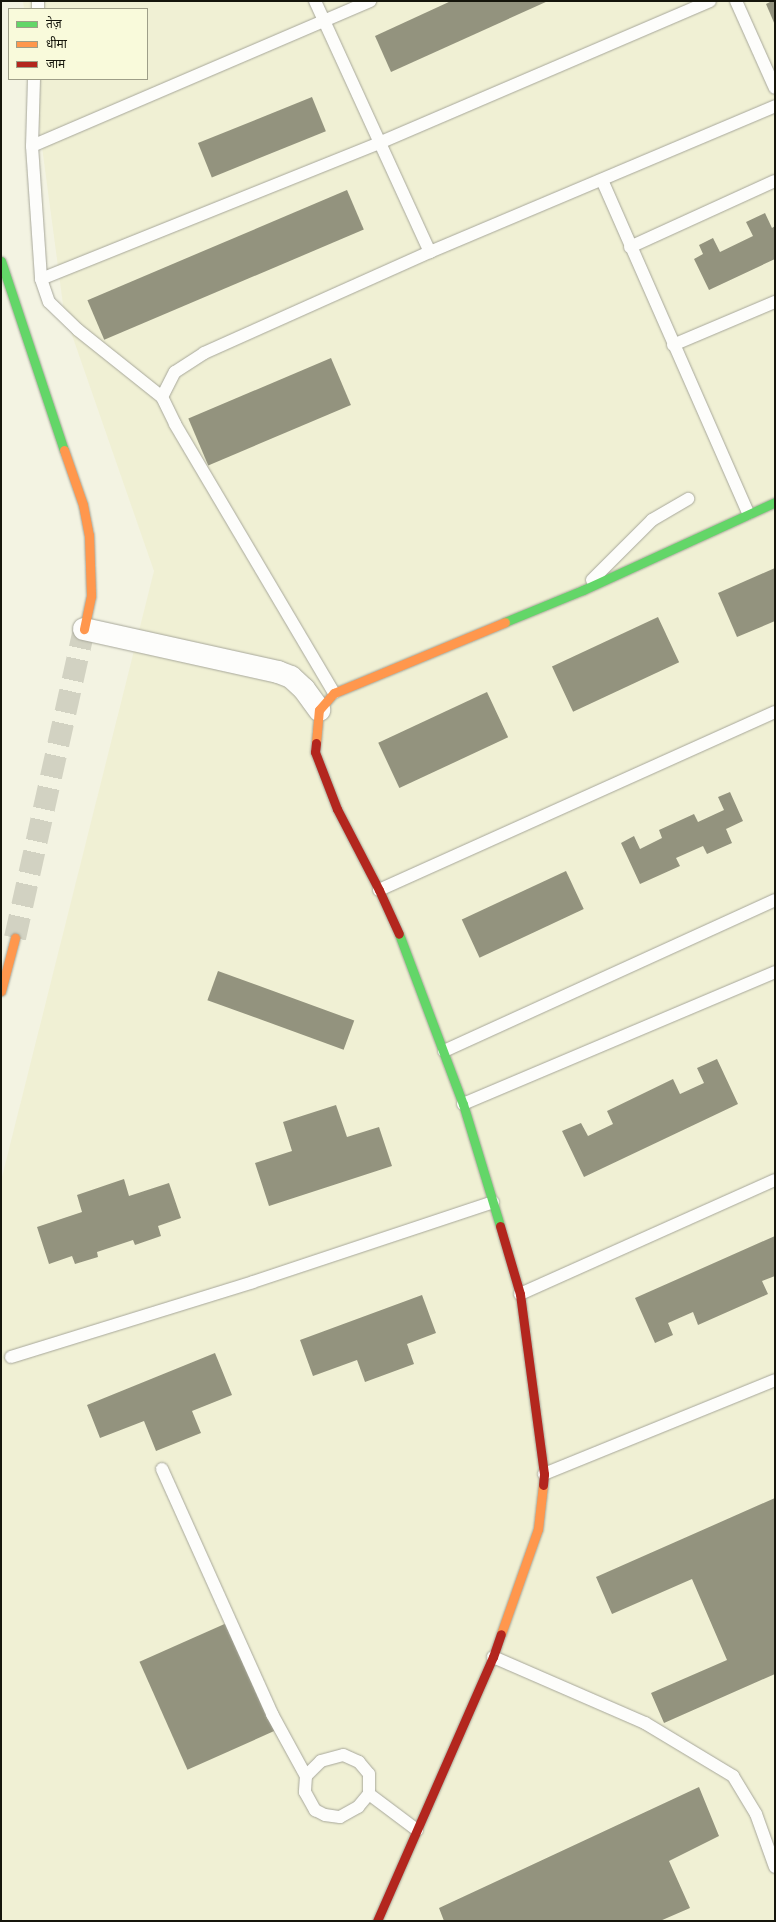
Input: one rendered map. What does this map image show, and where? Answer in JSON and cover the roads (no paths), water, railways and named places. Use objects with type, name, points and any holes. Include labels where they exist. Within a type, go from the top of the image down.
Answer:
[{"type":"street","points":[[1,261],[83,505],[89,535],[91,577],[91,596],[84,629],[278,672],[291,677],[296,681],[304,689],[319,710]]},
{"type":"street","points":[[377,1921],[493,1657],[538,1529],[544,1474],[520,1294],[494,1202],[463,1104],[402,940],[379,890],[337,809],[315,752],[319,710],[334,693],[582,590],[775,502]]},
{"type":"street","points":[[1,991],[15,938]]},
{"type":"lane","points":[[315,1],[430,252]]},
{"type":"lane","points":[[32,146],[370,1]]},
{"type":"lane","points":[[41,279],[379,143],[710,1]]},
{"type":"lane","points":[[736,1],[775,88]]},
{"type":"lane","points":[[34,80],[32,146],[41,279],[49,302],[78,330],[162,397],[175,424],[334,693]]},
{"type":"lane","points":[[162,397],[175,372],[204,353],[430,252],[775,106]]},
{"type":"lane","points":[[602,180],[673,346],[748,513]]},
{"type":"lane","points":[[630,247],[775,181]]},
{"type":"lane","points":[[673,346],[775,302]]},
{"type":"lane","points":[[582,590],[652,520],[688,499]]},
{"type":"lane","points":[[379,890],[775,712]]},
{"type":"lane","points":[[444,1051],[775,900]]},
{"type":"lane","points":[[463,1104],[775,972]]},
{"type":"lane","points":[[520,1294],[775,1180]]},
{"type":"lane","points":[[11,1356],[253,1282],[494,1202]]},
{"type":"lane","points":[[544,1474],[775,1380]]},
{"type":"lane","points":[[162,1468],[272,1714],[306,1776],[305,1792],[316,1810],[325,1815],[340,1816],[358,1807],[369,1794],[369,1774],[359,1762],[343,1755],[321,1760],[306,1776]]},
{"type":"lane","points":[[493,1657],[645,1723],[733,1776],[756,1814],[775,1867]]},
{"type":"lane","points":[[369,1794],[417,1830]]},
{"type":"tunnel","points":[[15,938],[84,629]]}]
